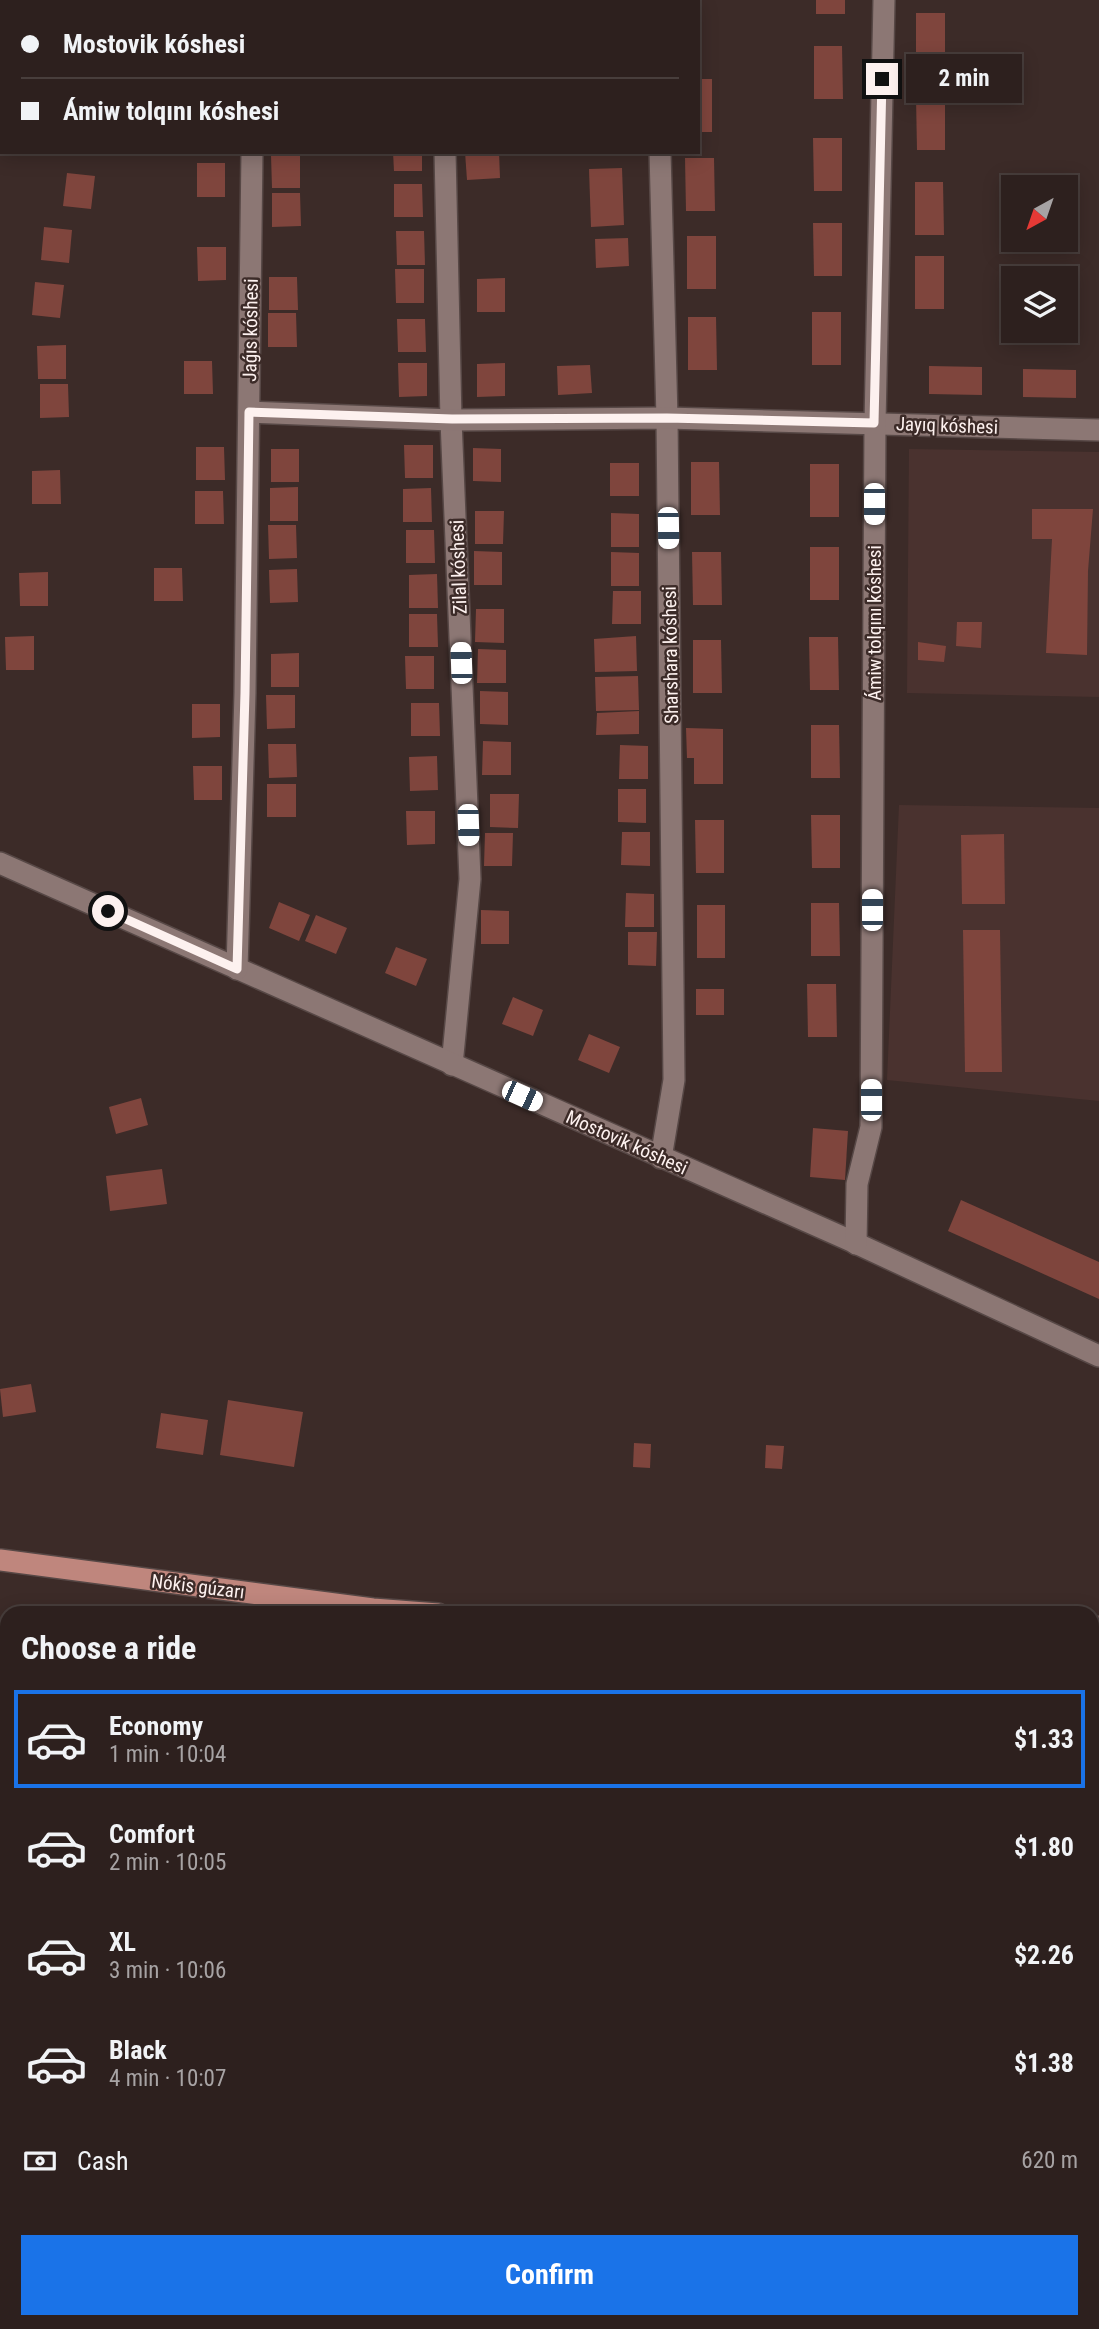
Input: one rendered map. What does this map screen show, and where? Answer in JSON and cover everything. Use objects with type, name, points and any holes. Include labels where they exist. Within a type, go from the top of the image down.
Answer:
[{"type":"main road","name":"Nókis gúzarı","points":[[0,1560],[350,1606]]},
{"type":"street","name":"Ámiw tolqını kóshesi","points":[[856,1244],[857,1184],[871,1127],[874,423],[884,0]]},
{"type":"street","name":"Jaǵıs kóshesi","points":[[237,969],[245,693],[252,154]]},
{"type":"street","name":"Zilal kóshesi","points":[[445,154],[452,419],[470,879],[452,1065]]},
{"type":"street","name":"Sharshara kóshesi","points":[[660,154],[667,418],[674,1080],[661,1158]]},
{"type":"street","name":"Jayıq kóshesi","points":[[249,412],[452,419],[667,418],[1099,430]]},
{"type":"street","name":"Mostovik kóshesi","points":[[0,863],[856,1244],[1099,1356]]},
{"type":"shaded area","points":[[909,449],[1099,452],[1099,697],[907,693]]},
{"type":"shaded area","points":[[899,805],[1099,808],[1099,1101],[887,1080]]},
{"type":"building","points":[[816,0],[845,0],[845,14],[816,14]]},
{"type":"building","points":[[916,13],[945,13],[945,66],[916,66]]},
{"type":"building","points":[[814,46],[842,46],[843,99],[814,99]]},
{"type":"building","points":[[700,79],[712,79],[712,132],[700,132]]},
{"type":"building","points":[[916,97],[945,97],[945,150],[917,150]]},
{"type":"building","points":[[813,138],[842,138],[842,191],[814,191]]},
{"type":"building","points":[[393,154],[422,154],[422,171],[394,171]]},
{"type":"building","points":[[465,154],[499,154],[500,178],[467,180]]},
{"type":"building","points":[[271,155],[300,155],[300,188],[272,188]]},
{"type":"building","points":[[685,158],[714,158],[715,211],[686,211]]},
{"type":"building","points":[[197,163],[225,163],[225,197],[197,197]]},
{"type":"building","points":[[622,168],[624,225],[591,227],[589,169]]},
{"type":"building","points":[[67,173],[95,176],[91,209],[63,206]]},
{"type":"building","points":[[915,182],[943,182],[944,235],[915,235]]},
{"type":"building","points":[[394,184],[422,184],[423,217],[394,217]]},
{"type":"building","points":[[272,193],[300,193],[301,226],[272,227]]},
{"type":"building","points":[[813,223],[842,223],[842,276],[814,276]]},
{"type":"building","points":[[44,227],[72,230],[69,263],[41,260]]},
{"type":"building","points":[[396,231],[424,231],[425,265],[397,265]]},
{"type":"building","points":[[687,236],[716,236],[716,289],[687,289]]},
{"type":"building","points":[[628,238],[629,266],[596,268],[595,239]]},
{"type":"building","points":[[197,247],[226,247],[226,280],[198,281]]},
{"type":"building","points":[[915,256],[944,256],[944,309],[915,309]]},
{"type":"building","points":[[395,269],[424,269],[424,303],[396,303]]},
{"type":"building","points":[[269,277],[297,277],[298,310],[269,310]]},
{"type":"building","points":[[505,278],[505,312],[477,312],[477,279]]},
{"type":"building","points":[[35,282],[64,285],[60,318],[32,315]]},
{"type":"building","points":[[812,312],[841,312],[841,365],[812,365]]},
{"type":"building","points":[[268,313],[296,313],[297,347],[268,347]]},
{"type":"building","points":[[688,317],[716,317],[717,370],[688,370]]},
{"type":"building","points":[[397,319],[425,319],[426,352],[398,352]]},
{"type":"building","points":[[66,345],[66,379],[38,379],[37,346]]},
{"type":"building","points":[[184,361],[212,361],[213,394],[184,394]]},
{"type":"building","points":[[398,363],[427,363],[427,396],[399,397]]},
{"type":"building","points":[[505,363],[505,396],[477,397],[477,364]]},
{"type":"building","points":[[590,365],[592,393],[558,395],[557,366]]},
{"type":"building","points":[[929,366],[982,367],[982,395],[929,394]]},
{"type":"building","points":[[1023,369],[1076,370],[1076,398],[1023,397]]},
{"type":"building","points":[[40,384],[68,384],[69,417],[40,418]]},
{"type":"building","points":[[404,445],[433,445],[433,478],[405,478]]},
{"type":"building","points":[[196,447],[224,447],[225,480],[196,480]]},
{"type":"building","points":[[473,448],[501,449],[501,482],[473,481]]},
{"type":"building","points":[[271,449],[299,449],[299,482],[271,482]]},
{"type":"building","points":[[691,462],[719,462],[720,515],[691,515]]},
{"type":"building","points":[[610,463],[639,463],[639,496],[610,496]]},
{"type":"building","points":[[810,464],[839,464],[839,517],[810,517]]},
{"type":"building","points":[[60,470],[61,504],[32,504],[32,471]]},
{"type":"building","points":[[298,487],[298,521],[270,521],[270,488]]},
{"type":"building","points":[[431,488],[432,522],[403,522],[403,489]]},
{"type":"building","points":[[195,491],[223,491],[224,524],[195,524]]},
{"type":"building","points":[[1032,509],[1093,509],[1088,571],[1087,655],[1046,653],[1052,539],[1032,539]]},
{"type":"building","points":[[475,511],[504,511],[503,544],[475,544]]},
{"type":"building","points":[[611,513],[639,514],[639,547],[611,547]]},
{"type":"building","points":[[268,525],[296,525],[297,558],[269,559]]},
{"type":"building","points":[[406,530],[434,530],[435,563],[406,563]]},
{"type":"building","points":[[810,547],[839,547],[839,600],[810,600]]},
{"type":"building","points":[[474,551],[502,552],[502,585],[474,585]]},
{"type":"building","points":[[611,552],[639,553],[639,586],[611,586]]},
{"type":"building","points":[[692,552],[721,552],[722,605],[693,605]]},
{"type":"building","points":[[154,568],[182,568],[183,601],[154,601]]},
{"type":"building","points":[[297,569],[298,602],[270,603],[269,570]]},
{"type":"building","points":[[48,572],[48,606],[20,606],[19,573]]},
{"type":"building","points":[[437,574],[438,608],[409,608],[409,575]]},
{"type":"building","points":[[613,591],[641,591],[641,624],[612,624]]},
{"type":"building","points":[[476,609],[504,609],[504,643],[475,642]]},
{"type":"building","points":[[409,614],[437,614],[438,647],[409,647]]},
{"type":"building","points":[[957,622],[982,622],[981,648],[956,646]]},
{"type":"building","points":[[34,636],[34,670],[6,670],[5,637]]},
{"type":"building","points":[[636,636],[637,671],[595,672],[594,639]]},
{"type":"building","points":[[809,637],[838,637],[839,690],[810,690]]},
{"type":"building","points":[[693,640],[721,640],[722,693],[693,693]]},
{"type":"building","points":[[918,642],[946,646],[944,662],[918,660]]},
{"type":"building","points":[[478,649],[506,650],[506,683],[477,683]]},
{"type":"building","points":[[299,653],[299,687],[271,687],[271,654]]},
{"type":"building","points":[[405,656],[434,656],[434,689],[406,689]]},
{"type":"building","points":[[638,676],[639,710],[596,711],[595,677]]},
{"type":"building","points":[[480,691],[508,692],[508,725],[480,724]]},
{"type":"building","points":[[266,695],[295,695],[295,728],[267,729]]},
{"type":"building","points":[[411,703],[439,703],[440,736],[411,736]]},
{"type":"building","points":[[192,704],[220,704],[220,737],[192,738]]},
{"type":"building","points":[[639,711],[639,734],[596,735],[597,713]]},
{"type":"building","points":[[811,725],[839,725],[840,778],[811,778]]},
{"type":"building","points":[[686,728],[723,729],[723,784],[694,784],[694,758],[687,758]]},
{"type":"building","points":[[483,741],[511,742],[511,775],[482,775]]},
{"type":"building","points":[[268,744],[296,744],[297,777],[269,778]]},
{"type":"building","points":[[620,745],[648,746],[648,779],[619,779]]},
{"type":"building","points":[[437,756],[438,790],[410,791],[409,757]]},
{"type":"building","points":[[193,766],[222,766],[222,800],[194,800]]},
{"type":"building","points":[[267,784],[296,784],[296,817],[267,817]]},
{"type":"building","points":[[618,789],[646,789],[646,823],[618,822]]},
{"type":"building","points":[[490,794],[519,794],[518,828],[490,827]]},
{"type":"building","points":[[406,811],[435,811],[435,844],[407,845]]},
{"type":"building","points":[[811,815],[840,815],[840,868],[812,868]]},
{"type":"building","points":[[695,820],[724,820],[724,873],[696,873]]},
{"type":"building","points":[[622,832],[650,832],[650,866],[621,865]]},
{"type":"building","points":[[485,833],[513,833],[512,866],[484,866]]},
{"type":"building","points":[[1004,834],[1005,904],[962,904],[961,835]]},
{"type":"building","points":[[626,893],[654,894],[654,927],[625,927]]},
{"type":"building","points":[[279,902],[310,915],[299,941],[269,928]]},
{"type":"building","points":[[811,903],[839,903],[840,956],[811,956]]},
{"type":"building","points":[[697,905],[725,905],[725,958],[697,958]]},
{"type":"building","points":[[481,910],[509,911],[509,944],[481,944]]},
{"type":"building","points":[[316,915],[347,928],[336,954],[305,941]]},
{"type":"building","points":[[963,930],[1000,930],[1002,1072],[965,1072]]},
{"type":"building","points":[[628,932],[657,932],[656,966],[628,965]]},
{"type":"building","points":[[396,947],[427,959],[416,986],[385,973]]},
{"type":"building","points":[[807,984],[836,984],[837,1037],[808,1037]]},
{"type":"building","points":[[696,989],[724,989],[724,1015],[696,1015]]},
{"type":"building","points":[[513,997],[543,1010],[533,1036],[502,1024]]},
{"type":"building","points":[[589,1034],[620,1047],[609,1073],[578,1060]]},
{"type":"building","points":[[141,1098],[148,1125],[116,1134],[109,1107]]},
{"type":"building","points":[[813,1128],[848,1131],[845,1180],[810,1177]]},
{"type":"building","points":[[162,1169],[167,1204],[110,1211],[106,1176]]},
{"type":"building","points":[[961,1200],[1099,1262],[1099,1299],[948,1231]]},
{"type":"building","points":[[31,1384],[36,1412],[3,1417],[0,1389]]},
{"type":"building","points":[[228,1400],[303,1412],[294,1467],[220,1455]]},
{"type":"building","points":[[161,1413],[208,1420],[203,1455],[156,1448]]},
{"type":"building","points":[[634,1443],[651,1444],[650,1468],[633,1467]]},
{"type":"building","points":[[766,1445],[784,1446],[782,1469],[765,1468]]},
{"type":"route","points":[[108,911],[237,969],[249,412],[452,419],[667,418],[874,423],[882,79]]}]
